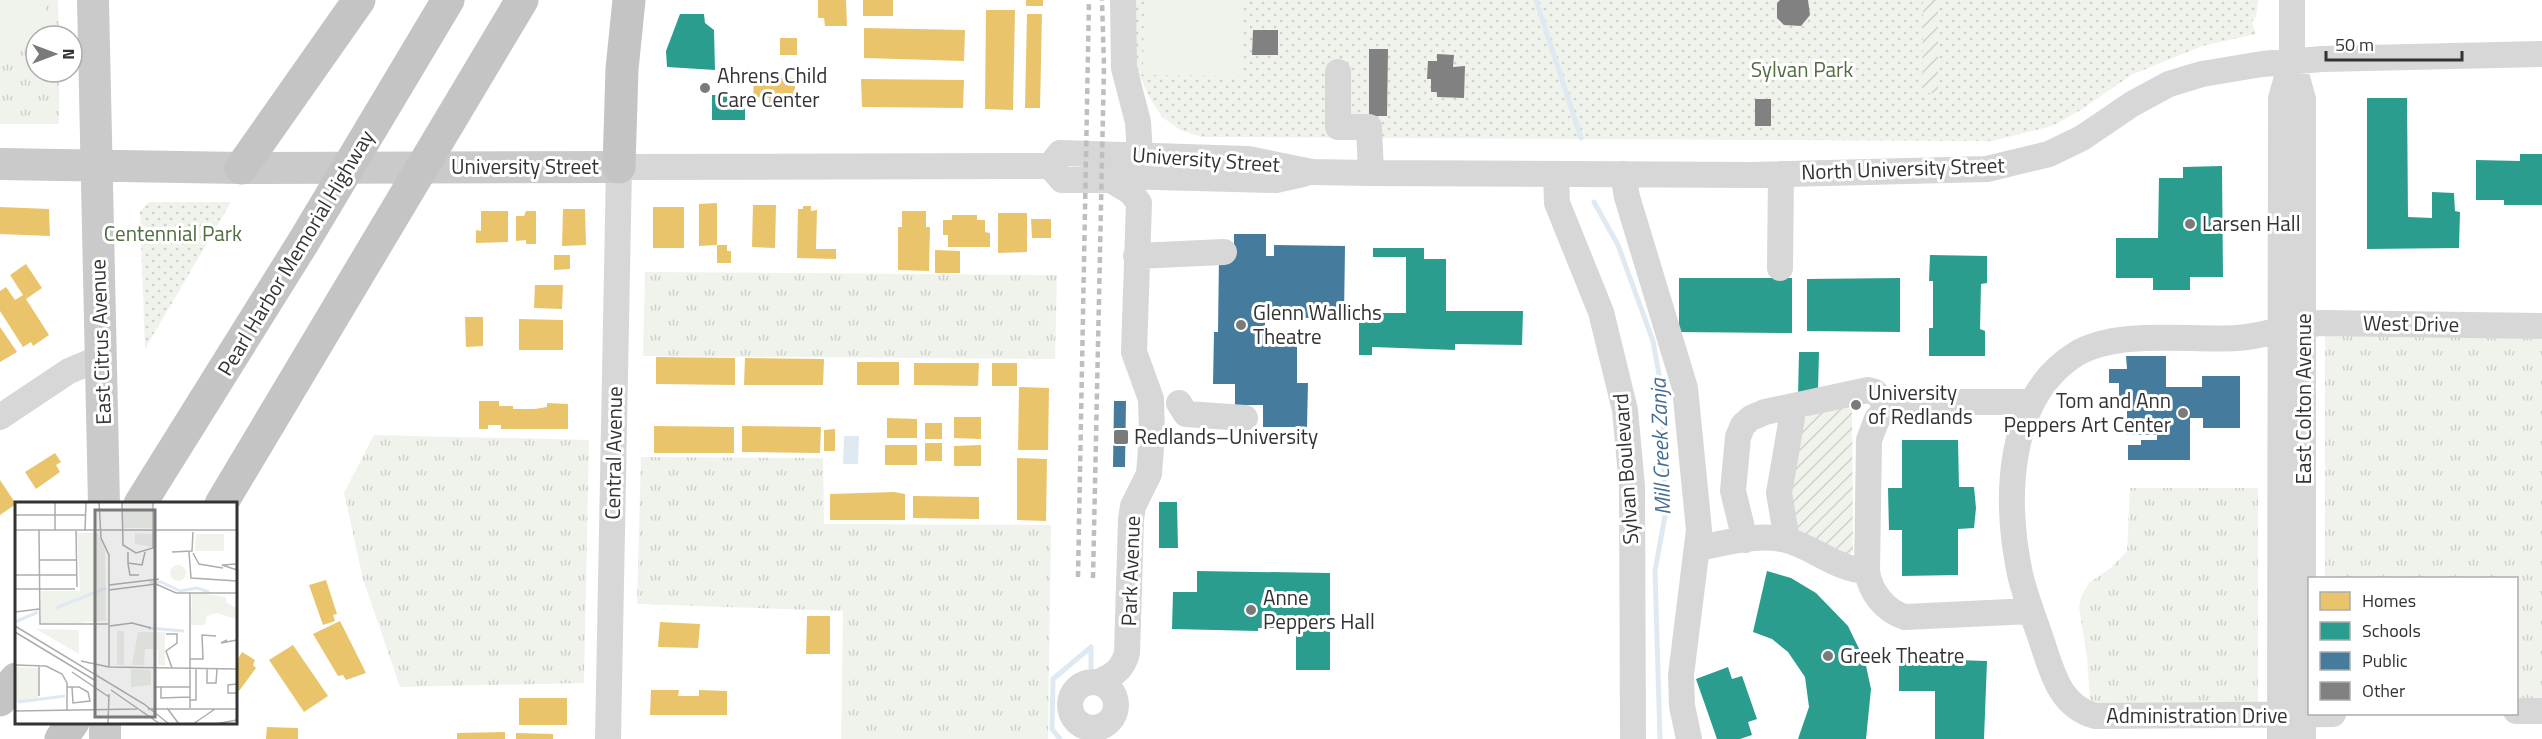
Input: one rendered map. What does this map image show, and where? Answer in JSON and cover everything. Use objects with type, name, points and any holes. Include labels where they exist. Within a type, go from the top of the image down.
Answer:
[{"type":"highway","points":[[241,168],[359,0]]},
{"type":"highway","name":"Pearl Harbor Memorial Highway","points":[[141,502],[166,466],[304,241],[448,0]]},
{"type":"highway","points":[[222,502],[467,88],[522,0]]},
{"type":"highway","points":[[619,166],[622,69],[629,0]]},
{"type":"highway","points":[[0,700],[15,680]]},
{"type":"highway","points":[[61,739],[72,724]]},
{"type":"main road","name":"East Citrus Avenue","points":[[93,0],[104,502]]},
{"type":"main road","name":"University Street","points":[[0,164],[241,168],[619,166]]},
{"type":"street","points":[[1123,0],[1124,68],[1138,122],[1140,154]]},
{"type":"street","name":"East Colton Avenue","points":[[2292,0],[2292,60],[2281,98],[2292,327],[2292,727]]},
{"type":"street","name":"North University Street","points":[[1312,172],[1781,174],[1976,169],[2007,166],[2049,154],[2082,138],[2132,104],[2169,84],[2202,74],[2292,60],[2542,54]]},
{"type":"street","points":[[1338,72],[1338,126],[1370,126],[1371,173]]},
{"type":"street","name":"University Street","points":[[1050,166],[1060,153],[1140,154],[1248,159],[1312,172]]},
{"type":"street","name":"University Street","points":[[619,166],[1050,166],[1062,180],[1111,180],[1118,176],[1276,180],[1312,172]]},
{"type":"street","name":"Central Avenue","points":[[608,739],[619,166]]},
{"type":"street","name":"Sylvan Boulevard","points":[[1556,174],[1557,203],[1601,312],[1625,410],[1632,486],[1633,739]]},
{"type":"street","points":[[1623,174],[1627,197],[1680,364],[1685,388],[1698,503],[1699,548],[1692,578],[1681,675],[1682,706],[1689,739]]},
{"type":"street","points":[[1780,267],[1781,174]]},
{"type":"street","name":"Park Avenue","points":[[1098,682],[1113,676],[1122,666],[1128,653],[1131,519],[1151,461],[1151,399],[1135,357],[1139,202],[1131,192],[1111,180]]},
{"type":"street","points":[[1136,256],[1224,252]]},
{"type":"street","name":"West Drive","points":[[2292,327],[2542,326]]},
{"type":"street","name":"Administration Drive","points":[[2292,327],[2238,338],[2108,342],[2092,346],[2075,355],[2060,368],[2032,402],[2019,436],[2013,507],[2015,548],[2031,611],[2057,684],[2067,699],[2081,712],[2095,716],[2292,727],[2330,715]]},
{"type":"street","points":[[0,417],[69,371],[102,357]]},
{"type":"street","points":[[1744,540],[1733,491],[1738,437],[1743,425],[1751,418],[1868,390],[1875,392],[1888,406]]},
{"type":"street","points":[[2031,611],[1905,617],[1886,607],[1874,591],[1867,571],[1869,440],[1877,418],[1888,406],[1906,402],[2032,402]]},
{"type":"street","points":[[1179,404],[1186,414],[1245,418]]},
{"type":"street","points":[[1787,540],[1779,493],[1794,406]]},
{"type":"street","points":[[1699,548],[1744,540],[1787,540],[1852,570],[1867,571]]},
{"type":"street","points":[[2518,711],[2542,711]]},
{"type":"green space","points":[[0,0],[58,0],[59,24],[24,24],[24,84],[59,84],[59,124],[0,124]]},
{"type":"green space","points":[[0,0],[43,0],[50,22],[24,24],[24,39],[0,54]]},
{"type":"green space","name":"Sylvan Park","points":[[1136,0],[2258,0],[2256,17],[2252,22],[2256,34],[2202,46],[2131,75],[2081,110],[2052,126],[1992,141],[1202,137],[1180,130],[1162,117],[1150,98],[1135,66]]},
{"type":"green space","points":[[1144,0],[1243,0],[1242,76],[1143,75]]},
{"type":"green space","points":[[1923,0],[1938,0],[1938,93],[1922,93]]},
{"type":"green space","name":"Centennial Park","points":[[149,202],[231,202],[145,349],[140,211]]},
{"type":"green space","points":[[645,272],[1057,275],[1055,359],[643,356]]},
{"type":"green space","points":[[2325,334],[2542,335],[2542,702],[2518,702],[2518,577],[2325,577]]},
{"type":"green space","points":[[1852,406],[1853,552],[1843,559],[1815,544],[1800,532],[1794,522],[1790,495],[1801,423],[1808,416]]},
{"type":"green space","points":[[374,435],[589,440],[584,683],[400,687],[363,579],[344,493]]},
{"type":"green space","points":[[641,457],[823,458],[824,524],[1051,525],[1048,739],[841,739],[843,611],[637,604]]},
{"type":"green space","points":[[2130,488],[2258,488],[2258,703],[2095,704],[2090,700],[2087,657],[2079,607],[2081,597],[2089,583],[2112,567],[2127,551]]},
{"type":"shaded area","points":[[844,436],[859,436],[858,464],[843,464]]},
{"type":"building: Homes","points":[[818,0],[846,0],[847,26],[825,26],[824,18],[818,18]]},
{"type":"building: Homes","points":[[863,0],[893,0],[893,16],[863,16]]},
{"type":"building: Homes","points":[[1026,0],[1043,0],[1043,6],[1026,6]]},
{"type":"building: Homes","points":[[986,10],[1015,10],[1013,110],[985,109]]},
{"type":"building: Homes","points":[[1027,14],[1042,14],[1040,108],[1025,108]]},
{"type":"building: Homes","points":[[864,28],[965,30],[964,61],[864,58]]},
{"type":"building: Homes","points":[[780,38],[797,38],[797,55],[780,55]]},
{"type":"building: Homes","points":[[754,77],[795,78],[795,99],[785,98],[785,103],[769,103],[769,98],[753,97]]},
{"type":"building: Homes","points":[[861,79],[964,80],[963,108],[862,107]]},
{"type":"building: Homes","points":[[717,203],[717,245],[699,246],[699,204]]},
{"type":"building: Homes","points":[[753,205],[776,205],[775,248],[752,247]]},
{"type":"building: Homes","points":[[803,206],[811,206],[811,211],[817,210],[816,249],[836,249],[836,259],[797,258],[798,209],[803,209]]},
{"type":"building: Homes","points":[[0,207],[49,209],[50,236],[0,234]]},
{"type":"building: Homes","points":[[653,207],[684,207],[684,248],[653,248]]},
{"type":"building: Homes","points":[[563,209],[585,209],[586,245],[562,246]]},
{"type":"building: Homes","points":[[481,211],[508,211],[508,242],[476,243],[476,230],[481,231]]},
{"type":"building: Homes","points":[[526,211],[536,211],[536,244],[526,244],[526,240],[516,241],[516,216],[524,216]]},
{"type":"building: Homes","points":[[902,211],[926,211],[926,227],[930,227],[929,271],[898,270],[898,227],[902,227]]},
{"type":"building: Homes","points":[[998,213],[1027,213],[1027,252],[998,253]]},
{"type":"building: Homes","points":[[952,215],[977,215],[977,220],[985,220],[985,232],[990,233],[990,247],[948,247],[948,235],[943,235],[943,220],[952,220]]},
{"type":"building: Homes","points":[[1031,219],[1051,219],[1051,238],[1032,238]]},
{"type":"building: Homes","points":[[717,245],[727,245],[727,251],[731,251],[731,263],[717,263]]},
{"type":"building: Homes","points":[[935,250],[960,251],[960,273],[935,273]]},
{"type":"building: Homes","points":[[554,255],[570,255],[570,269],[554,270]]},
{"type":"building: Homes","points":[[26,264],[42,288],[26,299],[49,335],[33,346],[31,342],[23,347],[0,311],[0,291],[6,287],[15,300],[23,295],[10,275]]},
{"type":"building: Homes","points":[[535,285],[563,285],[562,309],[534,308]]},
{"type":"building: Homes","points":[[465,317],[483,317],[483,346],[466,347]]},
{"type":"building: Homes","points":[[519,319],[563,320],[563,350],[519,350]]},
{"type":"building: Homes","points":[[0,327],[17,352],[0,362]]},
{"type":"building: Homes","points":[[656,357],[735,358],[735,385],[656,384]]},
{"type":"building: Homes","points":[[745,358],[824,359],[823,385],[744,385]]},
{"type":"building: Homes","points":[[857,362],[899,362],[899,385],[857,385]]},
{"type":"building: Homes","points":[[914,363],[979,363],[978,386],[914,385]]},
{"type":"building: Homes","points":[[992,363],[1017,363],[1017,386],[992,386]]},
{"type":"building: Homes","points":[[1019,387],[1049,388],[1048,450],[1018,450]]},
{"type":"building: Homes","points":[[479,401],[499,401],[499,406],[513,406],[513,409],[547,407],[547,403],[568,404],[568,429],[501,429],[501,425],[488,425],[488,429],[479,429]]},
{"type":"building: Homes","points":[[954,417],[981,417],[981,439],[954,438]]},
{"type":"building: Homes","points":[[887,418],[917,419],[917,438],[887,438]]},
{"type":"building: Homes","points":[[925,423],[942,423],[942,439],[925,439]]},
{"type":"building: Homes","points":[[654,426],[734,427],[734,453],[654,453]]},
{"type":"building: Homes","points":[[742,426],[821,427],[820,453],[742,452]]},
{"type":"building: Homes","points":[[835,429],[835,451],[824,451],[824,430]]},
{"type":"building: Homes","points":[[925,443],[942,443],[942,461],[925,461]]},
{"type":"building: Homes","points":[[885,445],[917,445],[917,465],[885,465]]},
{"type":"building: Homes","points":[[981,445],[981,466],[954,466],[954,446]]},
{"type":"building: Homes","points":[[55,453],[61,462],[56,465],[60,472],[36,489],[25,472]]},
{"type":"building: Homes","points":[[1017,458],[1047,459],[1046,521],[1017,520]]},
{"type":"building: Homes","points":[[0,480],[15,505],[0,515]]},
{"type":"building: Homes","points":[[894,492],[905,494],[905,520],[830,520],[830,494]]},
{"type":"building: Homes","points":[[913,496],[979,497],[979,519],[913,518]]},
{"type":"building: Homes","points":[[326,580],[337,614],[333,615],[335,621],[323,625],[309,585]]},
{"type":"building: Homes","points":[[807,616],[830,616],[830,654],[806,654]]},
{"type":"building: Homes","points":[[340,621],[366,673],[346,680],[343,675],[338,676],[313,634]]},
{"type":"building: Homes","points":[[660,622],[700,624],[698,648],[658,647]]},
{"type":"building: Homes","points":[[293,645],[328,696],[304,712],[269,660]]},
{"type":"building: Homes","points":[[242,652],[255,660],[253,665],[256,668],[239,691],[237,690],[237,660]]},
{"type":"building: Homes","points":[[651,690],[679,690],[678,696],[699,696],[699,690],[727,691],[727,715],[650,715]]},
{"type":"building: Homes","points":[[519,698],[567,698],[567,725],[519,725]]},
{"type":"building: Homes","points":[[267,727],[298,728],[298,739],[266,739]]},
{"type":"building: Homes","points":[[505,732],[505,739],[457,739],[457,733]]},
{"type":"building: Homes","points":[[516,733],[553,734],[553,739],[516,739]]},
{"type":"building: Schools","points":[[680,14],[704,14],[705,23],[714,30],[715,70],[667,67],[666,51]]},
{"type":"building: Schools","points":[[718,72],[739,72],[739,81],[718,80]]},
{"type":"building: Schools","points":[[712,95],[745,95],[745,120],[712,120]]},
{"type":"building: Schools","points":[[2367,98],[2407,98],[2408,217],[2432,218],[2432,192],[2454,193],[2455,211],[2460,212],[2459,248],[2367,249]]},
{"type":"building: Schools","points":[[2520,154],[2542,154],[2542,205],[2504,205],[2504,200],[2476,200],[2476,160],[2520,161]]},
{"type":"building: Schools","name":"Larsen Hall","points":[[2222,166],[2223,277],[2190,277],[2190,290],[2153,290],[2153,278],[2116,278],[2116,238],[2158,238],[2159,178],[2183,178],[2183,167]]},
{"type":"building: Schools","points":[[1373,248],[1424,248],[1424,259],[1446,259],[1446,311],[1523,311],[1522,345],[1455,344],[1455,350],[1372,347],[1372,355],[1359,355],[1359,313],[1406,313],[1406,257],[1373,257]]},
{"type":"building: Schools","points":[[1930,255],[1987,256],[1987,283],[1981,284],[1980,329],[1985,331],[1985,356],[1929,356],[1929,328],[1933,328],[1933,281],[1929,281]]},
{"type":"building: Schools","points":[[1679,278],[1792,278],[1792,333],[1679,332]]},
{"type":"building: Schools","points":[[1900,278],[1900,332],[1807,331],[1807,279]]},
{"type":"building: Schools","points":[[1799,352],[1819,352],[1818,391],[1798,397]]},
{"type":"building: Schools","points":[[1902,440],[1958,440],[1959,487],[1974,487],[1976,508],[1974,528],[1958,529],[1958,575],[1902,576],[1902,530],[1889,530],[1888,488],[1902,488]]},
{"type":"building: Schools","points":[[1159,502],[1177,502],[1178,548],[1159,548]]},
{"type":"building: Schools","name":"Anne Peppers Hall","points":[[1197,571],[1330,573],[1330,670],[1296,670],[1296,628],[1258,628],[1258,631],[1172,629],[1173,592],[1197,592]]},
{"type":"building: Schools","name":"Greek Theatre","points":[[1767,571],[1791,578],[1816,593],[1848,626],[1865,661],[1871,689],[1866,739],[1798,739],[1809,707],[1805,677],[1788,652],[1772,639],[1753,632]]},
{"type":"building: Schools","points":[[1899,661],[1987,661],[1984,739],[1935,739],[1935,691],[1899,691]]},
{"type":"building: Schools","points":[[1728,667],[1732,679],[1742,676],[1757,719],[1748,722],[1752,735],[1740,739],[1717,739],[1696,679]]},
{"type":"building: Public","name":"Glenn Wallichs Theatre","points":[[1234,234],[1266,234],[1266,256],[1274,256],[1274,245],[1345,246],[1344,318],[1274,318],[1274,307],[1265,307],[1265,336],[1297,337],[1297,383],[1308,383],[1307,427],[1263,427],[1263,405],[1235,405],[1235,384],[1213,384],[1214,332],[1218,332],[1219,257],[1234,257]]},
{"type":"building: Public","name":"Tom and Ann Peppers Art Center","points":[[2126,356],[2166,356],[2166,387],[2202,387],[2202,376],[2240,376],[2240,428],[2203,428],[2203,418],[2190,418],[2190,460],[2128,460],[2128,445],[2141,445],[2141,440],[2157,440],[2157,435],[2127,435],[2127,408],[2109,408],[2109,396],[2119,396],[2119,383],[2109,383],[2109,369],[2127,369]]},
{"type":"building: Public","points":[[1114,401],[1126,401],[1125,467],[1113,467]]},
{"type":"building: Other","points":[[1780,0],[1808,0],[1810,15],[1801,26],[1784,25],[1777,18],[1777,3]]},
{"type":"building: Other","points":[[1253,30],[1278,30],[1278,55],[1252,55]]},
{"type":"building: Other","points":[[1369,49],[1388,49],[1387,116],[1369,116]]},
{"type":"building: Other","points":[[1437,54],[1454,55],[1453,67],[1465,66],[1464,98],[1437,97],[1437,92],[1431,92],[1431,79],[1427,79],[1428,61],[1437,61]]},
{"type":"building: Other","points":[[1755,99],[1771,99],[1771,126],[1755,126]]},
{"type":"waterway","name":"Mill Creek Zanja","points":[[1536,0],[1581,138]]},
{"type":"waterway","name":"Mill Creek Zanja","points":[[1594,202],[1618,245],[1653,341],[1662,391],[1665,516],[1655,571],[1660,739]]},
{"type":"waterway","points":[[1060,739],[1052,729],[1053,679],[1091,647]]},
{"type":"waterway","points":[[1091,650],[1091,667]]},
{"type":"railway","points":[[1078,577],[1089,0]]},
{"type":"railway","points":[[1093,578],[1104,66],[1102,0]]},
{"type":"place","name":"Ahrens Child Care Center","points":[[705,88]]},
{"type":"place","name":"Larsen Hall","points":[[2190,224]]},
{"type":"place","name":"Glenn Wallichs Theatre","points":[[1241,325]]},
{"type":"place","name":"University of Redlands","points":[[1856,405]]},
{"type":"place","name":"Tom and Ann Peppers Art Center","points":[[2183,413]]},
{"type":"place","name":"Redlands–University","points":[[1121,437]]},
{"type":"place","name":"Anne Peppers Hall","points":[[1251,610]]},
{"type":"place","name":"Greek Theatre","points":[[1828,656]]}]
